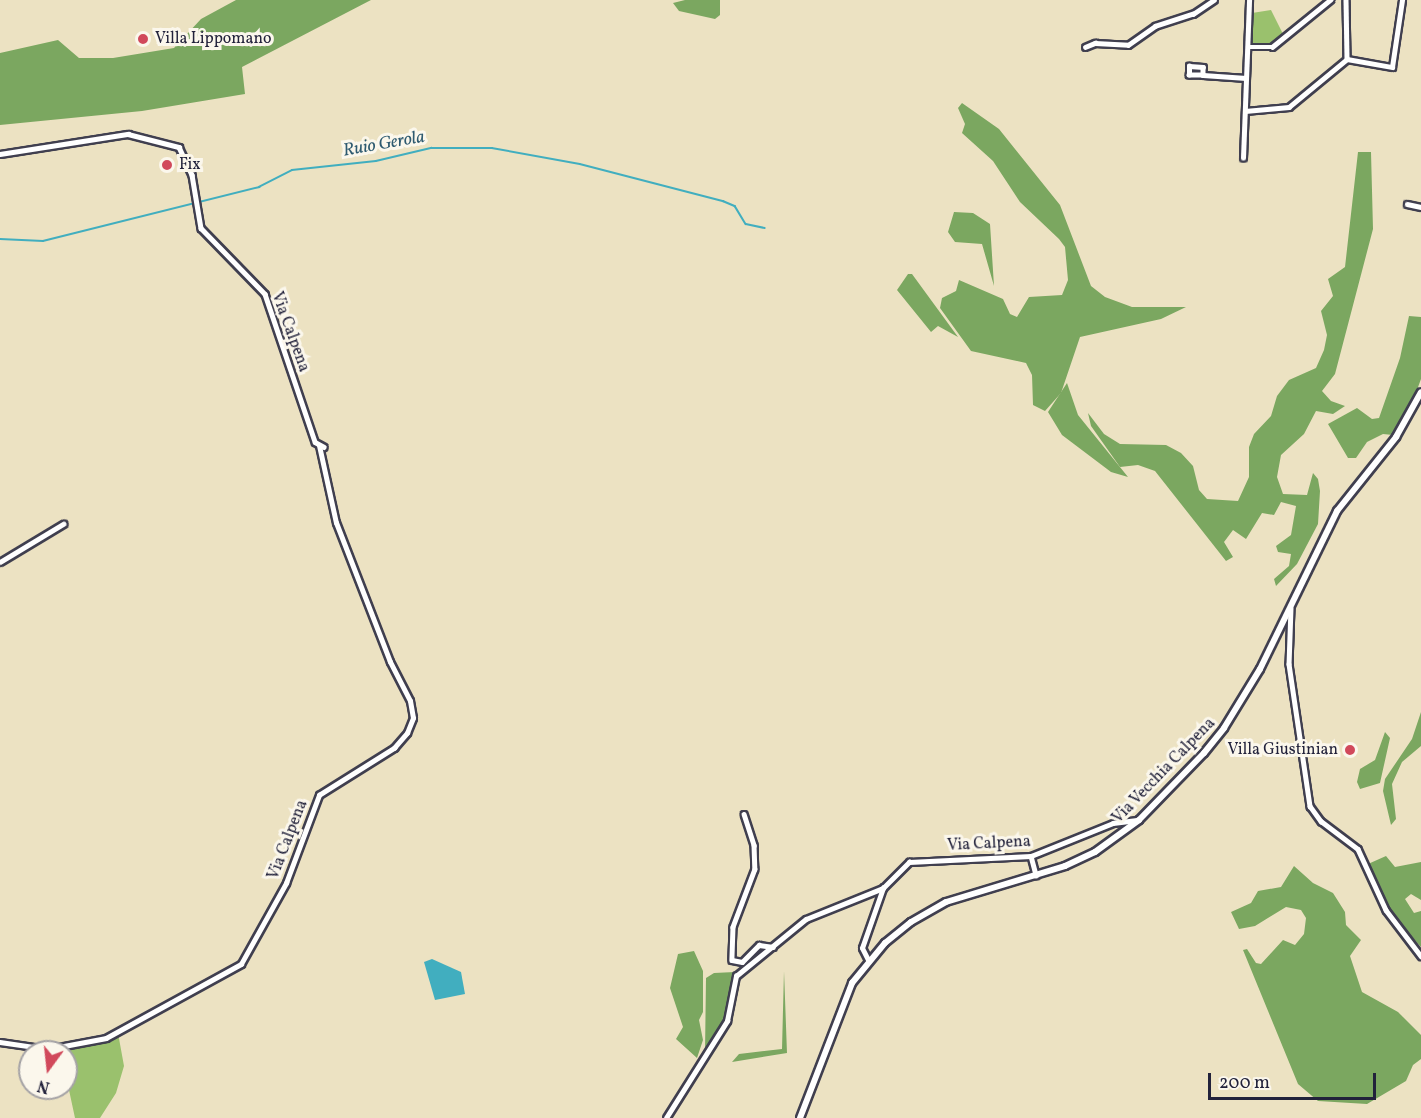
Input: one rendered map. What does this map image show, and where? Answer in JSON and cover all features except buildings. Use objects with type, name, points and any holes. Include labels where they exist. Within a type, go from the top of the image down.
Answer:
[{"type":"main road","name":"Via Vecchia Calpena","points":[[800,1118],[839,1011],[868,960],[897,932],[934,907],[969,893],[1036,875],[1095,852],[1138,820],[1224,729],[1260,669],[1290,602],[1337,511],[1396,437],[1421,392]]},
{"type":"street","points":[[1085,47],[1095,43],[1128,45],[1155,26],[1193,14],[1214,0]]},
{"type":"street","points":[[1243,158],[1250,0]]},
{"type":"street","points":[[1248,47],[1272,47],[1330,0]]},
{"type":"street","points":[[1346,0],[1347,59]]},
{"type":"street","points":[[1245,111],[1289,107],[1347,59],[1393,66],[1402,0]]},
{"type":"street","points":[[1203,75],[1246,78]]},
{"type":"street","name":"Via Calpena","points":[[0,154],[100,137],[143,135],[183,150],[205,236],[254,279],[265,294],[321,447],[339,531],[390,662],[410,701],[413,718],[407,733],[394,748],[319,795],[286,883],[241,964],[106,1038],[48,1049],[0,1042]]},
{"type":"street","points":[[1407,204],[1421,207]]},
{"type":"street","points":[[0,562],[63,524]]},
{"type":"street","points":[[1290,602],[1289,664],[1310,806],[1321,821],[1358,849],[1386,910],[1421,956]]},
{"type":"street","name":"Via Calpena","points":[[744,814],[752,833],[755,869],[733,927],[732,960],[742,962],[759,945],[771,944]]},
{"type":"street","name":"Via Calpena","points":[[868,960],[862,948],[883,888],[902,866],[915,860],[1031,856],[1113,823],[1138,820]]},
{"type":"street","points":[[1031,856],[1036,875]]},
{"type":"street","name":"Via Calpena","points":[[666,1118],[727,1022],[734,979],[771,944],[806,919],[883,888]]},
{"type":"green space","points":[[236,0],[371,0],[242,67],[245,94],[142,111],[0,125],[0,53],[58,40],[79,58],[113,58],[174,48],[201,19]]},
{"type":"green space","points":[[685,0],[720,0],[720,15],[715,19],[679,11],[673,3]]},
{"type":"green space","points":[[1271,10],[1283,34],[1268,45],[1251,44],[1252,13]]},
{"type":"green space","points":[[962,103],[999,129],[1060,205],[1091,286],[1105,297],[1132,307],[1186,307],[1161,319],[1080,337],[1061,393],[1045,411],[1033,405],[1032,375],[1026,363],[971,351],[940,308],[942,298],[956,291],[959,280],[1003,299],[1010,314],[1017,317],[1029,297],[1062,295],[1068,280],[1065,247],[1020,202],[993,161],[962,133],[965,124],[958,108]]},
{"type":"green space","points":[[1358,152],[1371,152],[1373,229],[1335,374],[1322,391],[1331,401],[1345,406],[1333,414],[1316,411],[1304,434],[1281,455],[1277,477],[1283,494],[1307,495],[1313,473],[1318,479],[1320,491],[1318,524],[1297,564],[1276,586],[1274,579],[1289,566],[1291,554],[1278,552],[1276,546],[1291,535],[1296,506],[1281,502],[1274,515],[1262,513],[1246,539],[1233,530],[1224,542],[1233,557],[1226,561],[1155,471],[1138,465],[1120,467],[1091,426],[1088,413],[1104,434],[1120,444],[1166,445],[1181,453],[1193,466],[1199,490],[1207,499],[1238,501],[1249,477],[1249,447],[1254,434],[1271,416],[1277,396],[1289,380],[1316,368],[1324,350],[1327,335],[1321,311],[1333,296],[1328,279],[1345,267]]},
{"type":"green space","points":[[954,212],[973,213],[990,224],[994,286],[982,244],[955,242],[948,232]]},
{"type":"green space","points":[[908,274],[912,274],[958,337],[938,326],[931,332],[897,290]]},
{"type":"green space","points":[[1409,316],[1421,317],[1421,379],[1410,409],[1393,435],[1383,434],[1367,442],[1356,458],[1348,458],[1328,424],[1357,408],[1372,419],[1379,418],[1400,358]]},
{"type":"green space","points":[[1067,383],[1078,415],[1128,477],[1111,472],[1062,435],[1048,412]]},
{"type":"green space","points":[[1421,712],[1421,746],[1402,762],[1392,784],[1396,819],[1391,825],[1383,791],[1385,779],[1412,739]]},
{"type":"green space","points":[[1385,732],[1390,738],[1380,783],[1360,789],[1357,782],[1360,769],[1375,760]]},
{"type":"green space","points":[[1386,856],[1395,867],[1421,862],[1421,900],[1411,894],[1405,899],[1414,913],[1421,911],[1421,947],[1392,915],[1368,864]]},
{"type":"green space","points":[[1294,866],[1313,883],[1333,893],[1345,912],[1346,925],[1361,940],[1350,956],[1362,992],[1398,1012],[1421,1035],[1421,1059],[1413,1065],[1406,1081],[1367,1104],[1318,1101],[1298,1084],[1243,950],[1247,949],[1256,963],[1261,964],[1283,940],[1295,945],[1304,934],[1306,918],[1301,910],[1286,907],[1255,926],[1239,929],[1231,912],[1251,903],[1258,891],[1281,887]]},
{"type":"green space","points":[[765,950],[766,955],[734,980],[728,1020],[705,1052],[706,978],[714,973],[735,972]]},
{"type":"green space","points":[[694,951],[703,971],[703,1012],[699,1020],[703,1040],[697,1058],[676,1039],[683,1027],[670,988],[678,954]]},
{"type":"green space","points":[[784,971],[787,1053],[732,1062],[739,1054],[782,1049]]},
{"type":"green space","points":[[118,1033],[124,1066],[116,1093],[100,1118],[75,1118],[71,1100],[78,1100],[78,1043]]},
{"type":"water","points":[[432,959],[461,972],[465,994],[435,1000],[424,962]]},
{"type":"waterway","name":"Ruio Gerola","points":[[0,239],[43,241],[259,187],[292,170],[376,161],[431,148],[492,148],[580,164],[723,201],[735,206],[746,224],[765,228]]},
{"type":"place","name":"Villa Lippomano","points":[[143,39]]},
{"type":"place","name":"Fix","points":[[167,165]]},
{"type":"place","name":"Villa Giustinian","points":[[1350,750]]}]
